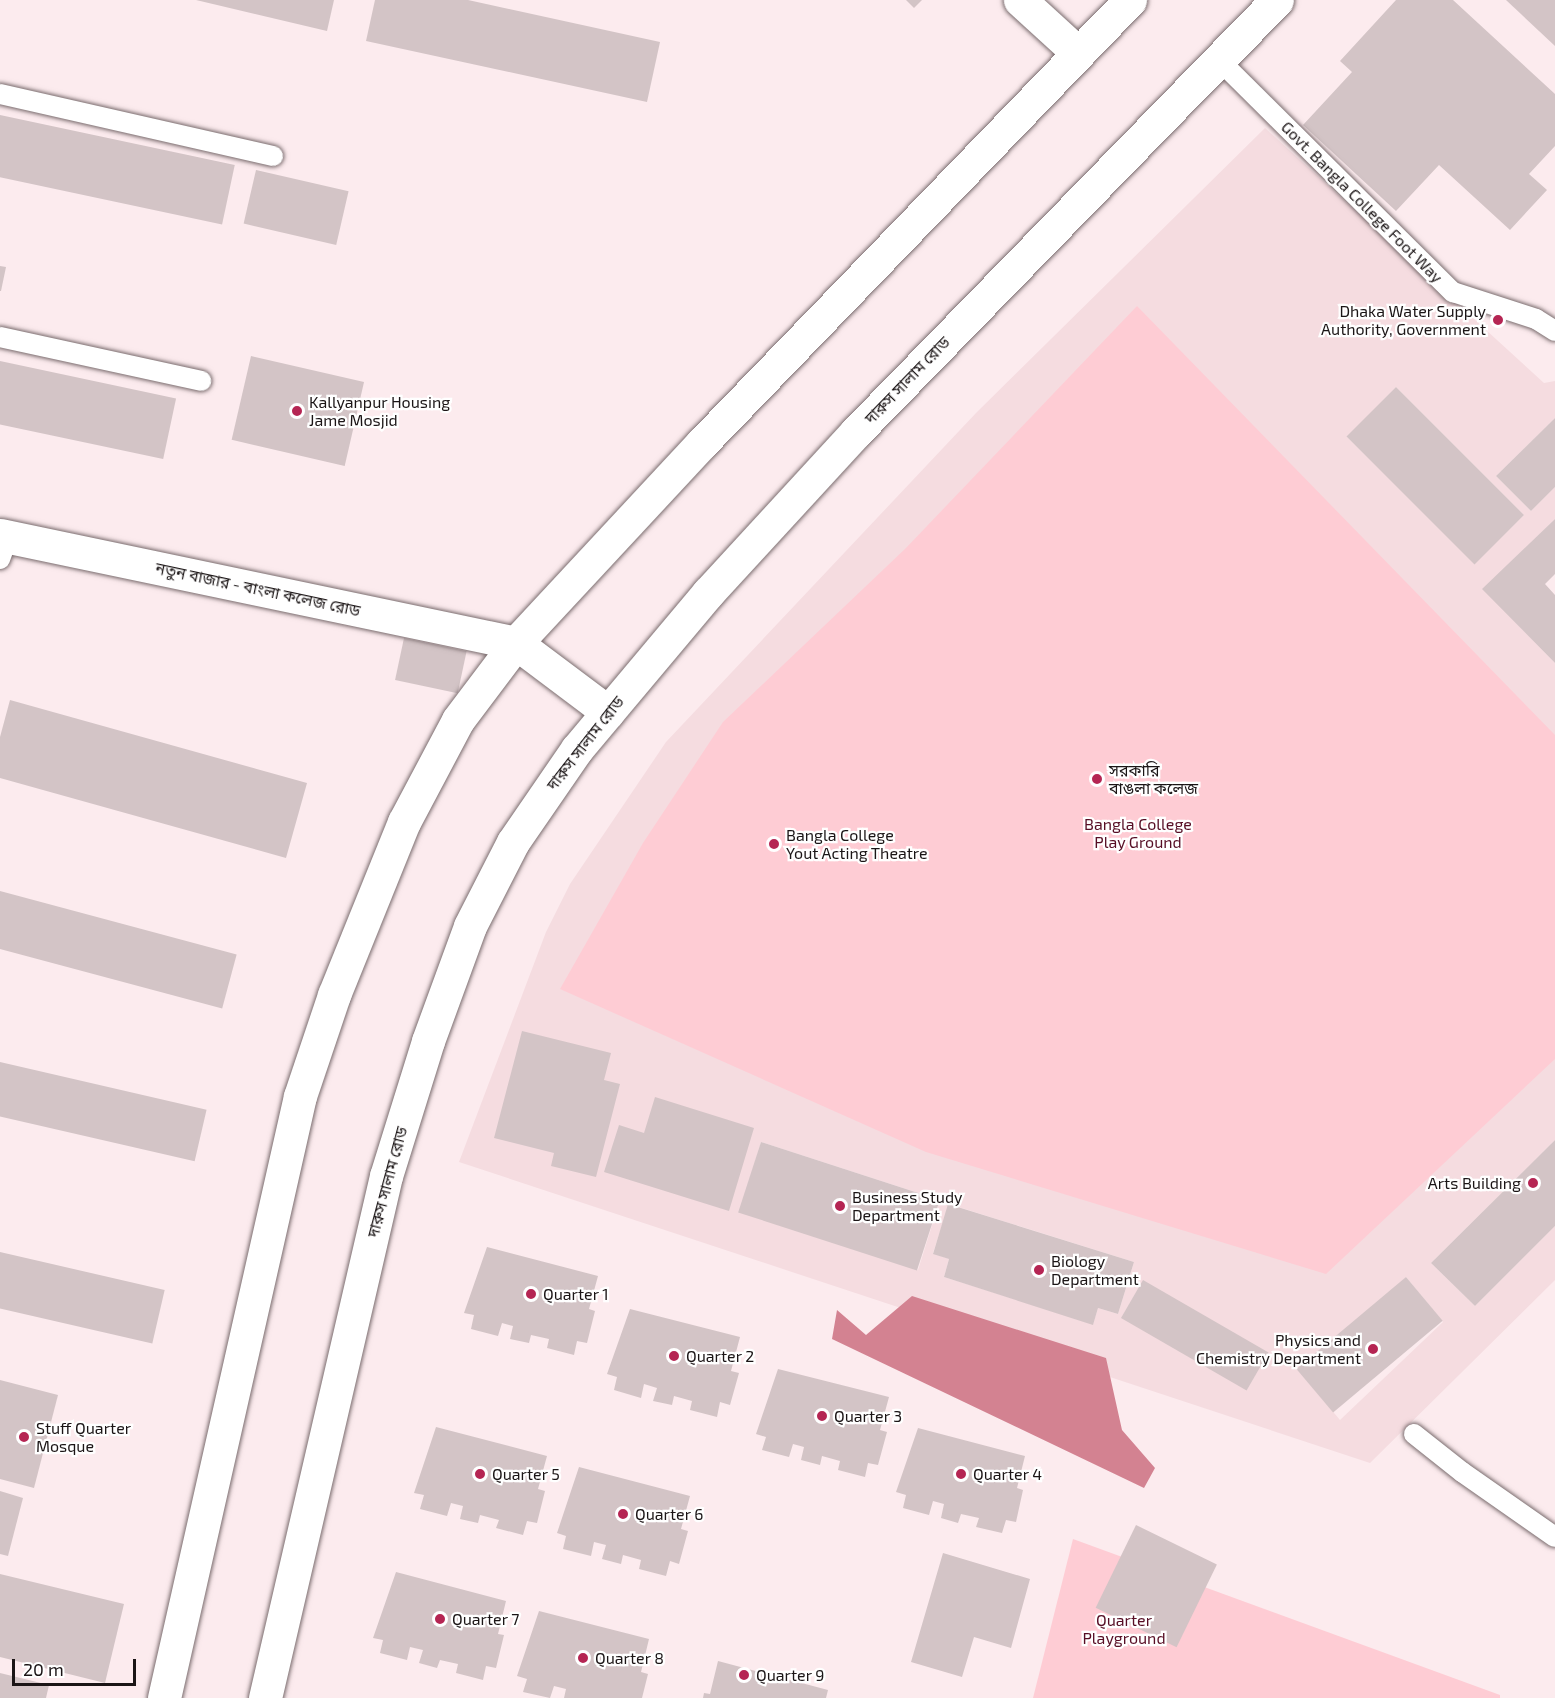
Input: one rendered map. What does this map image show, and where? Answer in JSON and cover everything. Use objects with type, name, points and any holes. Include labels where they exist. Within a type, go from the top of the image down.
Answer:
[{"type":"main road","points":[[1020,0],[1078,53]]},
{"type":"main road","points":[[164,1698],[304,1084],[338,985],[404,822],[458,720],[516,643],[702,443],[1130,0]]},
{"type":"main road","name":"দারুস সালাম রোড","points":[[265,1698],[386,1176],[428,1041],[470,926],[513,842],[577,749],[708,593],[856,432],[1277,0]]},
{"type":"main road","name":"নতুন বাজার - বাংলা কলেজ রোড","points":[[3,544],[516,643]]},
{"type":"main road","points":[[516,643],[608,712]]},
{"type":"lane","name":"Govt. Bangla College Foot Way","points":[[1219,60],[1453,292],[1536,319],[1555,331]]},
{"type":"lane","points":[[0,94],[273,156]]},
{"type":"lane","points":[[0,337],[201,381]]},
{"type":"lane","points":[[1414,1434],[1462,1472],[1555,1537]]},
{"type":"shaded area","name":"Bangla College Play Ground","points":[[1265,128],[1544,383],[1555,381],[1555,418],[1496,476],[1531,511],[1555,487],[1555,519],[1483,589],[1555,663],[1555,1140],[1431,1263],[1475,1306],[1555,1226],[1555,1280],[1370,1463],[459,1162],[546,932],[570,884],[666,742],[976,413]],"holes":[[[1396,387],[1524,515],[1475,563],[1347,437]],[[761,1142],[940,1200],[918,1270],[740,1212]],[[949,1204],[1134,1262],[1118,1314],[1098,1308],[1093,1324],[944,1277],[949,1259],[933,1253]],[[1406,1277],[1443,1322],[1340,1420],[1303,1376]]]},
{"type":"shaded area","points":[[912,1296],[1106,1358],[1122,1430],[1155,1468],[1144,1488],[832,1339],[837,1310],[866,1335]]},
{"type":"green space","name":"Bangla College Play Ground","points":[[1137,306],[1555,735],[1555,1059],[1326,1274],[926,1152],[560,989],[643,843],[723,722],[906,548]]},
{"type":"green space","name":"Quarter Playground","points":[[1073,1539],[1500,1695],[1500,1698],[1033,1698]]},
{"type":"building","points":[[196,0],[334,0],[327,31]]},
{"type":"building","points":[[375,0],[468,0],[660,42],[647,102],[366,41]]},
{"type":"building","points":[[906,0],[922,0],[914,8]]},
{"type":"building","points":[[1396,0],[1453,0],[1555,94],[1555,146],[1529,174],[1547,190],[1510,230],[1439,165],[1396,211],[1303,125],[1352,72],[1340,61]]},
{"type":"building","points":[[1506,0],[1555,0],[1555,46]]},
{"type":"building","points":[[0,115],[235,165],[222,225],[0,177]]},
{"type":"building","points":[[256,170],[349,191],[336,245],[244,224]]},
{"type":"building","points":[[0,266],[6,267],[1,291],[0,291]]},
{"type":"building","name":"Kallyanpur Housing Jame Mosjid","points":[[251,356],[364,382],[345,466],[232,440]]},
{"type":"building","points":[[0,361],[176,398],[163,459],[0,424]]},
{"type":"building","points":[[1396,387],[1524,515],[1474,564],[1347,436]]},
{"type":"building","points":[[1555,418],[1555,487],[1531,511],[1496,476]]},
{"type":"building","points":[[1555,519],[1555,574],[1545,584],[1555,595],[1555,663],[1482,589]]},
{"type":"building","points":[[404,638],[467,651],[458,693],[395,680]]},
{"type":"building","points":[[10,700],[307,783],[286,858],[0,778],[0,737]]},
{"type":"building","points":[[0,891],[237,954],[222,1009],[0,949]]},
{"type":"building","points":[[522,1031],[611,1053],[604,1080],[620,1084],[596,1177],[551,1166],[554,1153],[494,1138]]},
{"type":"building","points":[[0,1062],[207,1110],[195,1161],[0,1116]]},
{"type":"building","points":[[655,1097],[754,1128],[729,1211],[604,1172],[619,1125],[644,1133]]},
{"type":"building","name":"Arts Building","points":[[1555,1140],[1555,1226],[1475,1306],[1431,1263]]},
{"type":"building","name":"Business Study Department","points":[[761,1142],[940,1200],[917,1270],[738,1212]]},
{"type":"building","name":"Biology Department","points":[[948,1204],[1134,1262],[1118,1314],[1098,1308],[1093,1325],[944,1277],[949,1259],[933,1254]]},
{"type":"building","name":"Quarter 1","points":[[487,1247],[598,1276],[589,1309],[595,1311],[587,1343],[577,1341],[574,1355],[547,1348],[549,1339],[531,1335],[529,1343],[510,1339],[513,1326],[502,1323],[498,1336],[471,1329],[474,1315],[464,1313]]},
{"type":"building","points":[[0,1252],[165,1290],[152,1344],[0,1308]]},
{"type":"building","name":"Physics and Chemistry Department","points":[[1406,1277],[1443,1321],[1333,1413],[1296,1369]]},
{"type":"building","points":[[1143,1280],[1269,1352],[1247,1391],[1121,1318]]},
{"type":"building","name":"Quarter 2","points":[[630,1309],[740,1337],[731,1371],[739,1373],[730,1405],[720,1402],[717,1417],[690,1410],[692,1401],[674,1396],[672,1405],[653,1401],[657,1388],[644,1384],[641,1398],[614,1390],[617,1377],[607,1374]]},
{"type":"building","name":"Quarter 3","points":[[778,1369],[889,1397],[880,1430],[887,1432],[878,1465],[868,1463],[865,1477],[838,1470],[840,1461],[822,1456],[820,1465],[801,1460],[804,1447],[793,1444],[789,1457],[762,1450],[766,1437],[756,1434]]},
{"type":"building","name":"Stuff Quarter Mosque","points":[[0,1380],[58,1395],[34,1488],[0,1479]]},
{"type":"building","name":"Quarter 5","points":[[436,1427],[547,1456],[538,1489],[545,1491],[537,1523],[527,1521],[523,1535],[496,1528],[499,1520],[480,1515],[478,1523],[460,1519],[463,1506],[451,1503],[447,1516],[420,1509],[424,1495],[414,1493]]},
{"type":"building","name":"Quarter 4","points":[[918,1428],[1025,1456],[1017,1488],[1023,1490],[1016,1522],[1006,1520],[1002,1533],[976,1527],[979,1518],[961,1514],[958,1523],[941,1518],[944,1504],[933,1501],[929,1515],[903,1508],[906,1495],[896,1492]]},
{"type":"building","name":"Quarter 6","points":[[579,1467],[690,1496],[681,1529],[688,1531],[679,1564],[670,1561],[666,1576],[639,1569],[641,1560],[623,1555],[621,1564],[602,1559],[606,1545],[594,1542],[591,1556],[563,1549],[566,1536],[557,1533]]},
{"type":"building","points":[[0,1491],[23,1498],[8,1556],[0,1554]]},
{"type":"building","points":[[1136,1525],[1217,1564],[1177,1647],[1096,1608]]},
{"type":"building","points":[[943,1553],[1030,1579],[1011,1648],[974,1637],[962,1677],[911,1662]]},
{"type":"building","name":"Quarter 7","points":[[396,1572],[506,1601],[498,1634],[504,1635],[496,1668],[486,1666],[483,1680],[456,1673],[458,1664],[440,1660],[437,1668],[419,1663],[423,1650],[410,1647],[407,1660],[380,1653],[383,1640],[373,1638]]},
{"type":"building","points":[[0,1574],[124,1604],[105,1683],[0,1657]]},
{"type":"building","name":"Quarter 8","points":[[539,1611],[649,1639],[641,1672],[648,1674],[642,1698],[564,1698],[566,1689],[554,1686],[550,1698],[523,1692],[527,1679],[517,1676]]},
{"type":"building","name":"Quarter 9","points":[[718,1661],[828,1690],[826,1698],[703,1698],[704,1693],[710,1694]]},
{"type":"building","points":[[0,1673],[49,1685],[46,1698],[0,1698]]},
{"type":"place","name":"Dhaka Water Supply Authority, Government","points":[[1498,320]]},
{"type":"place","name":"Kallyanpur Housing Jame Mosjid","points":[[297,411]]},
{"type":"place","name":"সরকারি বাঙলা কলেজ","points":[[1097,779]]},
{"type":"place","name":"Bangla College Yout Acting Theatre","points":[[774,844]]},
{"type":"place","name":"Arts Building","points":[[1533,1183]]},
{"type":"place","name":"Business Study Department","points":[[840,1206]]},
{"type":"place","name":"Biology Department","points":[[1039,1270]]},
{"type":"place","name":"Quarter 1","points":[[531,1294]]},
{"type":"place","name":"Physics and Chemistry Department","points":[[1373,1349]]},
{"type":"place","name":"Quarter 2","points":[[674,1356]]},
{"type":"place","name":"Quarter 3","points":[[822,1416]]},
{"type":"place","name":"Stuff Quarter Mosque","points":[[24,1437]]},
{"type":"place","name":"Quarter 5","points":[[480,1474]]},
{"type":"place","name":"Quarter 4","points":[[961,1474]]},
{"type":"place","name":"Quarter 6","points":[[623,1514]]},
{"type":"place","name":"Quarter 7","points":[[440,1619]]},
{"type":"place","name":"Quarter 8","points":[[583,1658]]},
{"type":"place","name":"Quarter 9","points":[[744,1675]]}]
